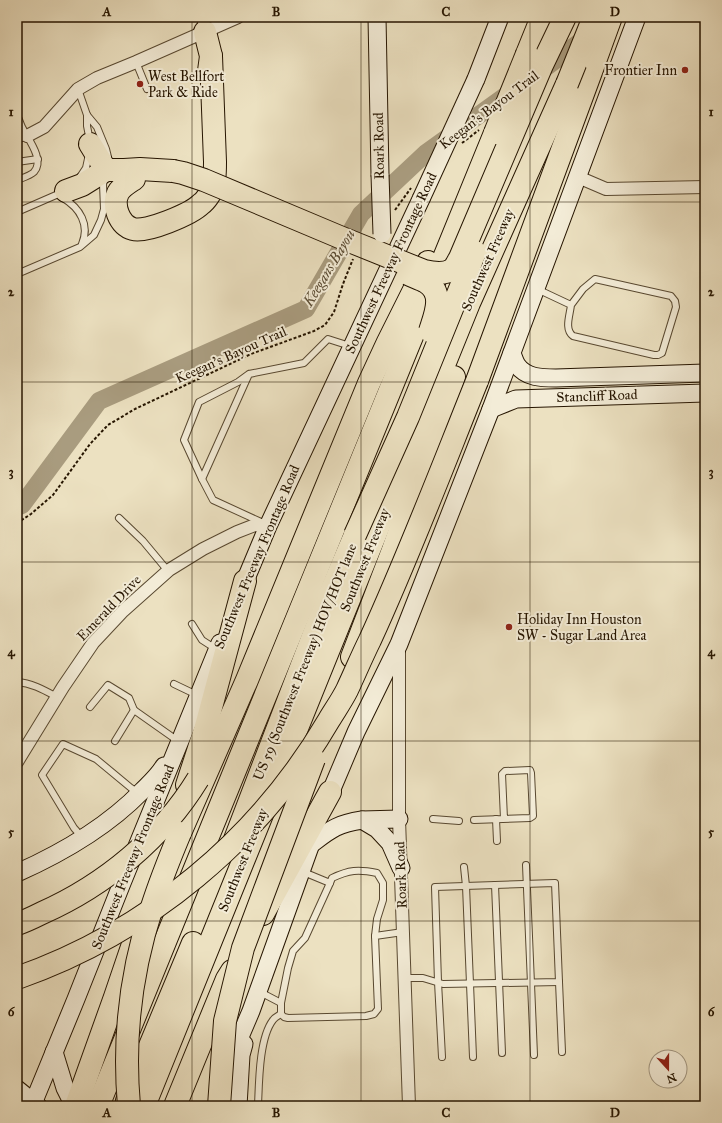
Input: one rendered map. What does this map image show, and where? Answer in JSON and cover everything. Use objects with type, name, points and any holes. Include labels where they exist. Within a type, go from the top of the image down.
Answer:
[{"type":"highway","points":[[105,177],[134,179],[183,173],[204,180],[424,271],[435,273],[447,272],[453,268],[460,258],[542,65],[565,17]]},
{"type":"highway","name":"US 59 (Southwest Freeway) HOV/HOT lane","points":[[131,1104],[325,605],[408,417],[550,65],[565,17]]},
{"type":"highway","name":"Southwest Freeway","points":[[131,1104],[469,303],[568,84],[594,17]]},
{"type":"highway","points":[[17,978],[85,949],[118,932],[195,879],[224,853],[275,799],[318,739],[347,690],[394,588],[477,381],[611,17]]},
{"type":"highway","points":[[98,1106],[449,245],[489,130],[542,19]]},
{"type":"highway","points":[[134,179],[127,183],[117,194],[116,208],[119,217],[124,224],[132,229],[144,230],[158,226],[191,211],[202,204],[210,193],[212,186],[208,155],[206,108],[211,56],[202,24]]},
{"type":"highway","points":[[90,144],[105,177]]},
{"type":"highway","points":[[66,191],[124,170],[140,169],[172,175],[426,282],[436,292],[438,299],[437,307],[431,328],[368,493],[355,535]]},
{"type":"highway","points":[[131,1104],[127,1062],[133,987],[140,950],[152,907],[167,863],[236,706],[351,426],[382,356],[431,257],[449,245]]},
{"type":"highway","points":[[219,1106],[225,1021],[243,948],[390,557],[460,362],[469,333],[469,303]]},
{"type":"highway","points":[[75,1106],[115,998],[205,730],[245,581]]},
{"type":"highway","points":[[17,924],[72,899],[103,879],[131,857],[170,817],[214,756]]},
{"type":"highway","points":[[175,1106],[227,979],[330,792]]},
{"type":"main road","name":"Roark Road","points":[[377,17],[382,234],[386,276]]},
{"type":"main road","name":"Southwest Freeway Frontage Road","points":[[35,1105],[54,1052],[268,526],[386,276],[417,192],[476,79],[500,17]]},
{"type":"main road","points":[[210,1106],[251,1011],[330,792],[356,732],[399,644],[491,409],[636,20]]},
{"type":"main road","name":"Stancliff Road","points":[[512,353],[517,365],[525,372],[536,377],[556,378],[705,373]]},
{"type":"main road","name":"Stancliff Road","points":[[491,409],[516,399],[705,393]]},
{"type":"main road","points":[[17,873],[56,854],[120,813],[160,772],[181,737]]},
{"type":"main road","points":[[310,845],[329,830],[341,824],[362,820],[399,820]]},
{"type":"main road","points":[[362,820],[377,829],[390,843],[401,868]]},
{"type":"main road","points":[[238,1106],[241,1055],[251,1011]]},
{"type":"main road","points":[[54,1052],[65,1088],[75,1106]]},
{"type":"main road","points":[[17,1089],[35,1105]]},
{"type":"street","points":[[22,138],[44,127],[78,89],[97,78],[136,62],[202,24],[238,17]]},
{"type":"street","points":[[578,177],[606,190],[705,187]]},
{"type":"street","points":[[586,377],[587,396]]},
{"type":"street","name":"Emerald Drive","points":[[17,762],[57,697],[93,643],[123,611],[168,571],[203,549],[255,525],[268,526]]},
{"type":"street","name":"Roark Road","points":[[399,644],[399,820],[409,1106]]},
{"type":"lane","points":[[136,62],[147,89]]},
{"type":"lane","points":[[17,212],[66,191],[80,178],[86,168],[90,144],[87,115],[78,89]]},
{"type":"lane","points":[[17,115],[22,127],[22,138],[38,159],[37,167],[33,174],[17,180]]},
{"type":"lane","points":[[17,274],[80,247],[94,235],[101,220],[104,210],[105,177],[108,157],[97,127],[87,115]]},
{"type":"lane","points":[[17,162],[38,159]]},
{"type":"lane","points":[[66,191],[63,198],[77,208],[82,217],[85,228],[85,238],[80,247]]},
{"type":"lane","points":[[595,279],[671,296],[676,301],[676,307],[662,353],[654,356],[573,336],[569,333],[568,327],[571,305],[583,289],[595,279]]},
{"type":"lane","points":[[536,288],[571,305]]},
{"type":"lane","points":[[268,526],[213,500],[184,440],[199,402],[238,382],[249,374],[304,363],[328,339],[352,347]]},
{"type":"lane","points":[[202,479],[249,374]]},
{"type":"lane","points":[[120,518],[143,541],[168,571]]},
{"type":"lane","points":[[192,624],[202,640],[217,650]]},
{"type":"lane","points":[[17,682],[24,682],[36,686],[57,697]]},
{"type":"lane","points":[[174,684],[198,696]]},
{"type":"lane","points":[[90,707],[108,685],[129,698],[134,710],[181,737]]},
{"type":"lane","points":[[115,741],[134,710]]},
{"type":"lane","points":[[83,838],[74,828],[42,775],[63,744],[96,759],[140,794]]},
{"type":"lane","points":[[474,820],[496,819],[504,819],[530,818],[533,816],[530,770],[505,771],[502,774],[504,819]]},
{"type":"lane","points":[[433,819],[459,821]]},
{"type":"lane","points":[[496,819],[497,841]]},
{"type":"lane","points":[[526,865],[534,1055]]},
{"type":"lane","points":[[464,867],[474,1057]]},
{"type":"lane","points":[[365,870],[377,872],[383,883],[383,900],[377,919],[375,936],[378,1009],[374,1014],[366,1016],[288,1018],[281,1014],[281,1003],[293,951],[305,938],[332,878],[345,872],[365,870]]},
{"type":"lane","points":[[301,871],[330,882]]},
{"type":"lane","points":[[442,1058],[435,887],[556,883],[562,1052]]},
{"type":"lane","points":[[494,885],[502,1053]]},
{"type":"lane","points":[[375,936],[403,932]]},
{"type":"lane","points":[[405,978],[423,978],[443,984],[559,982]]},
{"type":"lane","points":[[258,991],[281,1003]]},
{"type":"lane","points":[[258,1106],[260,1065],[263,1047],[269,1026],[274,1018],[281,1014]]},
{"type":"path","name":"Keegan's Bayou Trail","points":[[458,145],[489,130]]},
{"type":"path","points":[[391,215],[408,191],[417,192]]},
{"type":"path","name":"Keegan's Bayou Trail","points":[[17,523],[31,514],[53,496],[90,444],[108,425],[135,409],[251,354],[314,331],[325,325],[334,312],[353,259]]},
{"type":"waterway","name":"Keegans Bayou","points":[[538,73],[588,36]]},
{"type":"waterway","name":"Keegans Bayou","points":[[17,507],[22,505],[99,401],[306,309],[361,214],[426,153],[515,89]]},
{"type":"place","name":"Frontier Inn","points":[[685,70]]},
{"type":"place","name":"West Bellfort Park & Ride","points":[[140,84]]},
{"type":"place","name":"Holiday Inn Houston SW - Sugar Land Area","points":[[509,627]]}]
